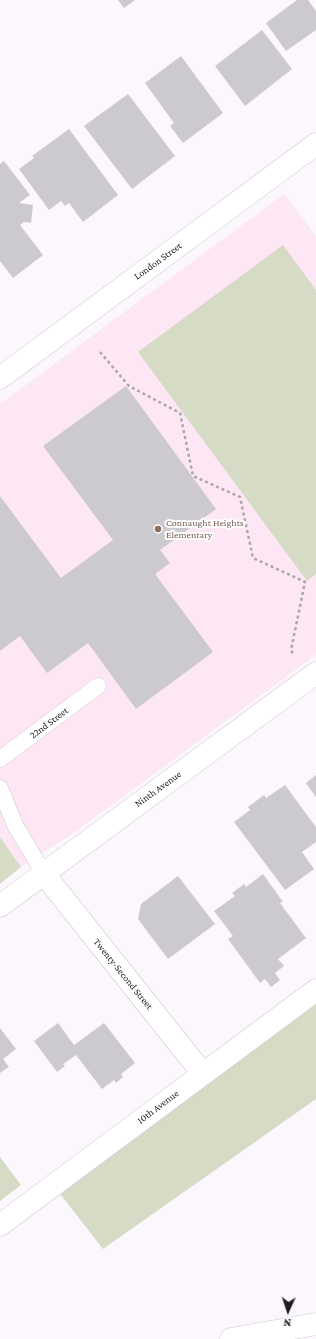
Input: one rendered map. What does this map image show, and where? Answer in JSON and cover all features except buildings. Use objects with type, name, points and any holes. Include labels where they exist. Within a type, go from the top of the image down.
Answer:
[{"type":"street","name":"London Street","points":[[0,378],[316,144]]},
{"type":"street","name":"Ninth Avenue","points":[[0,906],[316,673]]},
{"type":"street","name":"Twenty-Second Street","points":[[44,874],[203,1074]]},
{"type":"street","name":"10th Avenue","points":[[0,1225],[316,990]]},
{"type":"street","points":[[231,1339],[316,1324]]},
{"type":"lane","name":"22nd Street","points":[[0,759],[98,686]]},
{"type":"lane","points":[[0,788],[15,825],[44,874]]},
{"type":"path","points":[[100,352],[129,386],[180,413],[193,476],[240,497],[253,558],[305,582],[291,650],[296,660]]},
{"type":"shaded area","name":"Connaught Heights Elementary","points":[[284,194],[316,236],[316,655],[75,832],[21,867],[0,837],[0,404]]},
{"type":"green space","points":[[283,245],[316,290],[316,574],[307,581],[138,352]]},
{"type":"green space","points":[[0,837],[21,867],[0,884]]},
{"type":"green space","points":[[316,996],[316,1099],[103,1249],[54,1186]]},
{"type":"green space","points":[[0,1157],[21,1185],[0,1201]]},
{"type":"place","name":"Connaught Heights Elementary","points":[[158,529]]}]
